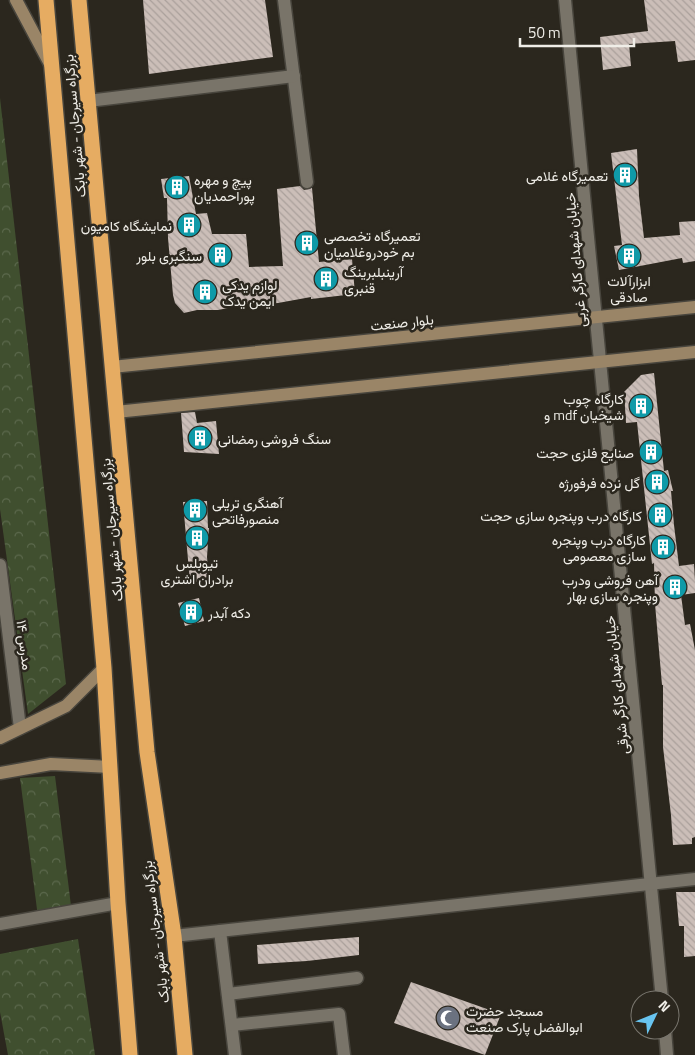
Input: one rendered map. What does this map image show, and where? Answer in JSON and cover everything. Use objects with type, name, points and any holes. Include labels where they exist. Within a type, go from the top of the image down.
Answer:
[{"type":"highway","name":"بزرگراه سیرجان - شهر بابک","points":[[46,0],[104,668],[118,902],[130,1055]]},
{"type":"highway","name":"بزرگراه سیرجان - شهر بابک","points":[[79,0],[148,752],[174,936],[185,1055]]},
{"type":"street","points":[[16,0],[51,66]]},
{"type":"street","points":[[284,0],[307,182]]},
{"type":"street","name":"خیابان شهدای کارگر غربی","points":[[565,0],[600,365]]},
{"type":"street","points":[[88,102],[294,76]]},
{"type":"street","name":"بلوار صنعت","points":[[112,367],[695,306]]},
{"type":"street","points":[[116,412],[600,365],[695,352]]},
{"type":"street","name":"خیابان شهدای کارگر شرقی","points":[[600,365],[661,990]]},
{"type":"street","name":"مدرس ۱۴","points":[[0,565],[20,728]]},
{"type":"street","points":[[0,738],[66,706],[104,668]]},
{"type":"street","points":[[0,774],[51,764],[111,767]]},
{"type":"street","points":[[174,936],[650,882],[695,879]]},
{"type":"street","points":[[0,924],[118,902]]},
{"type":"street","points":[[220,931],[234,1055]]},
{"type":"street","points":[[228,994],[357,978]]},
{"type":"street","points":[[232,1025],[339,1014],[344,1055]]},
{"type":"street","points":[[666,1040],[667,1055]]},
{"type":"green space","points":[[0,98],[66,684],[28,714],[0,509]]},
{"type":"green space","points":[[55,776],[72,914],[38,917],[20,778]]},
{"type":"green space","points":[[78,939],[95,1055],[8,1055],[0,1012],[0,954]]},
{"type":"building","points":[[143,0],[265,0],[273,57],[149,74]]},
{"type":"building","points":[[644,0],[695,0],[695,60],[678,62],[675,41],[629,44],[631,66],[603,70],[600,37],[648,31]]},
{"type":"building","points":[[637,149],[639,196],[644,238],[680,235],[679,222],[695,221],[695,261],[683,263],[682,258],[619,270],[614,246],[622,245],[611,153]]},
{"type":"building","points":[[189,176],[196,214],[207,213],[212,234],[246,234],[249,267],[283,266],[277,189],[300,186],[304,190],[312,188],[319,262],[352,259],[355,294],[311,299],[311,297],[278,303],[253,305],[253,303],[218,310],[197,310],[184,313],[175,303],[173,295],[167,198],[164,198],[161,179]]},
{"type":"building","points":[[654,373],[664,471],[668,470],[673,491],[671,491],[679,566],[694,564],[695,593],[681,595],[685,625],[690,624],[695,650],[695,837],[692,838],[692,844],[673,845],[663,747],[663,685],[655,604],[654,563],[652,564],[637,422],[626,423],[624,392],[641,375]]},
{"type":"building","name":"سنگ فروشی رمضانی","points":[[195,412],[197,423],[216,421],[219,454],[184,452],[181,413]]},
{"type":"building","points":[[207,501],[209,580],[190,583],[183,502]]},
{"type":"building","name":"دکه آبدر","points":[[199,598],[204,621],[185,626],[178,603]]},
{"type":"building","points":[[676,892],[695,892],[695,956],[684,957],[684,926],[679,926]]},
{"type":"building","points":[[359,937],[359,955],[258,964],[257,945]]},
{"type":"building","name":"مسجد حضرت ابوالفضل پارک صنعت","points":[[411,982],[501,1014],[485,1055],[394,1023]]},
{"type":"place","name":"تعمیرگاه غلامی","points":[[625,175]]},
{"type":"place","name":"پیچ و مهره پوراحمدیان","points":[[177,187]]},
{"type":"place","name":"نمایشگاه کامیون","points":[[189,225]]},
{"type":"place","name":"تعمیرگاه تخصصی بم خودروغلامیان","points":[[307,243]]},
{"type":"place","name":"سنگبری بلور","points":[[220,255]]},
{"type":"place","name":"ابزارآلات صادقی","points":[[629,256]]},
{"type":"place","name":"آرینبلبرینگ قنبری","points":[[326,279]]},
{"type":"place","name":"لوازم یدکی ایمن یدک","points":[[205,292]]},
{"type":"place","name":"کارگاه چوب و mdf شیخیان","points":[[641,406]]},
{"type":"place","name":"سنگ فروشی رمضانی","points":[[200,438]]},
{"type":"place","name":"صنایع فلزی حجت","points":[[651,452]]},
{"type":"place","name":"گل نرده فرفورژه","points":[[657,482]]},
{"type":"place","name":"آهنگری تریلی منصورفاتحی","points":[[195,510]]},
{"type":"place","name":"کارگاه درب وپنجره سازی حجت","points":[[660,515]]},
{"type":"place","name":"تیوبلس برادران اشتری","points":[[197,538]]},
{"type":"place","name":"کارگاه درب وپنجره سازی معصومی","points":[[663,547]]},
{"type":"place","name":"آهن فروشی ودرب وپنجره سازی بهار","points":[[675,587]]},
{"type":"place","name":"دکه آبدر","points":[[191,612]]},
{"type":"place","name":"مسجد حضرت ابوالفضل پارک صنعت","points":[[448,1018]]}]
